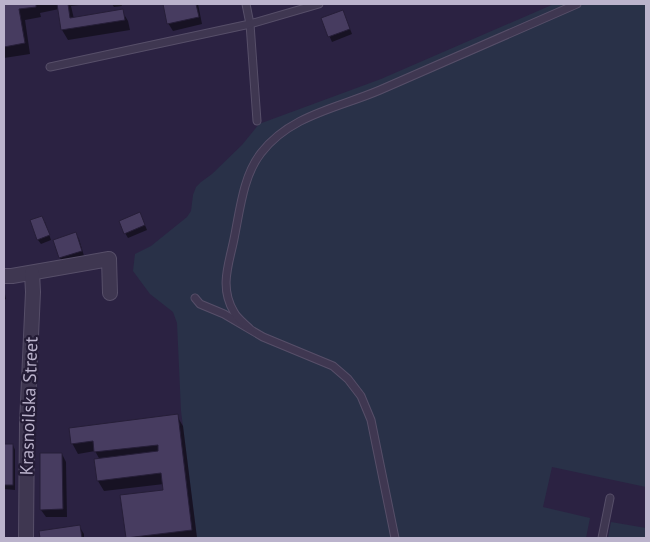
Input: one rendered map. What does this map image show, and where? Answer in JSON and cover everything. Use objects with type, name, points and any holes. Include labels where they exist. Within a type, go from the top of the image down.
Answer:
[{"type":"street","points":[[4,276],[32,273],[109,259],[110,294]]},
{"type":"street","name":"Krasnoilska Street","points":[[26,538],[27,424],[33,292],[32,273]]},
{"type":"lane","points":[[246,4],[250,24],[257,121]]},
{"type":"lane","points":[[50,66],[250,24],[319,4]]},
{"type":"lane","points":[[249,328],[234,313],[226,296],[225,278],[246,185],[253,166],[261,153],[277,135],[297,122],[376,92],[577,4]]},
{"type":"lane","points":[[195,298],[200,304],[224,314],[263,337],[333,366],[348,379],[361,396],[371,420],[395,538]]},
{"type":"lane","points":[[602,538],[610,498]]},
{"type":"shaded area","points":[[554,4],[646,4],[646,487],[552,467],[543,507],[590,518],[586,538],[197,538],[181,411],[177,323],[173,312],[150,294],[133,271],[135,254],[151,246],[187,217],[191,211],[196,187],[242,145],[259,124],[381,79]]},
{"type":"shaded area","points":[[611,522],[646,528],[646,538],[608,538]]},
{"type":"building","points":[[4,4],[36,4],[36,7],[19,9],[25,43],[4,47]]},
{"type":"building","points":[[57,4],[68,4],[70,18],[123,9],[125,20],[61,30]]},
{"type":"building","points":[[163,4],[196,4],[199,17],[167,24]]},
{"type":"building","points":[[343,10],[350,29],[328,37],[321,18]]},
{"type":"building","points":[[140,212],[145,225],[124,234],[119,221]]},
{"type":"building","points":[[42,216],[50,235],[37,240],[30,220]]},
{"type":"building","points":[[76,232],[82,251],[59,258],[53,240]]},
{"type":"building","points":[[178,414],[192,530],[126,538],[120,495],[163,490],[161,473],[97,481],[94,459],[158,451],[158,445],[94,452],[93,441],[71,444],[69,428]]},
{"type":"building","points":[[4,444],[13,444],[13,485],[4,485]]},
{"type":"building","points":[[40,453],[62,453],[63,509],[40,510]]},
{"type":"building","points":[[80,525],[82,538],[40,538],[39,531]]}]
